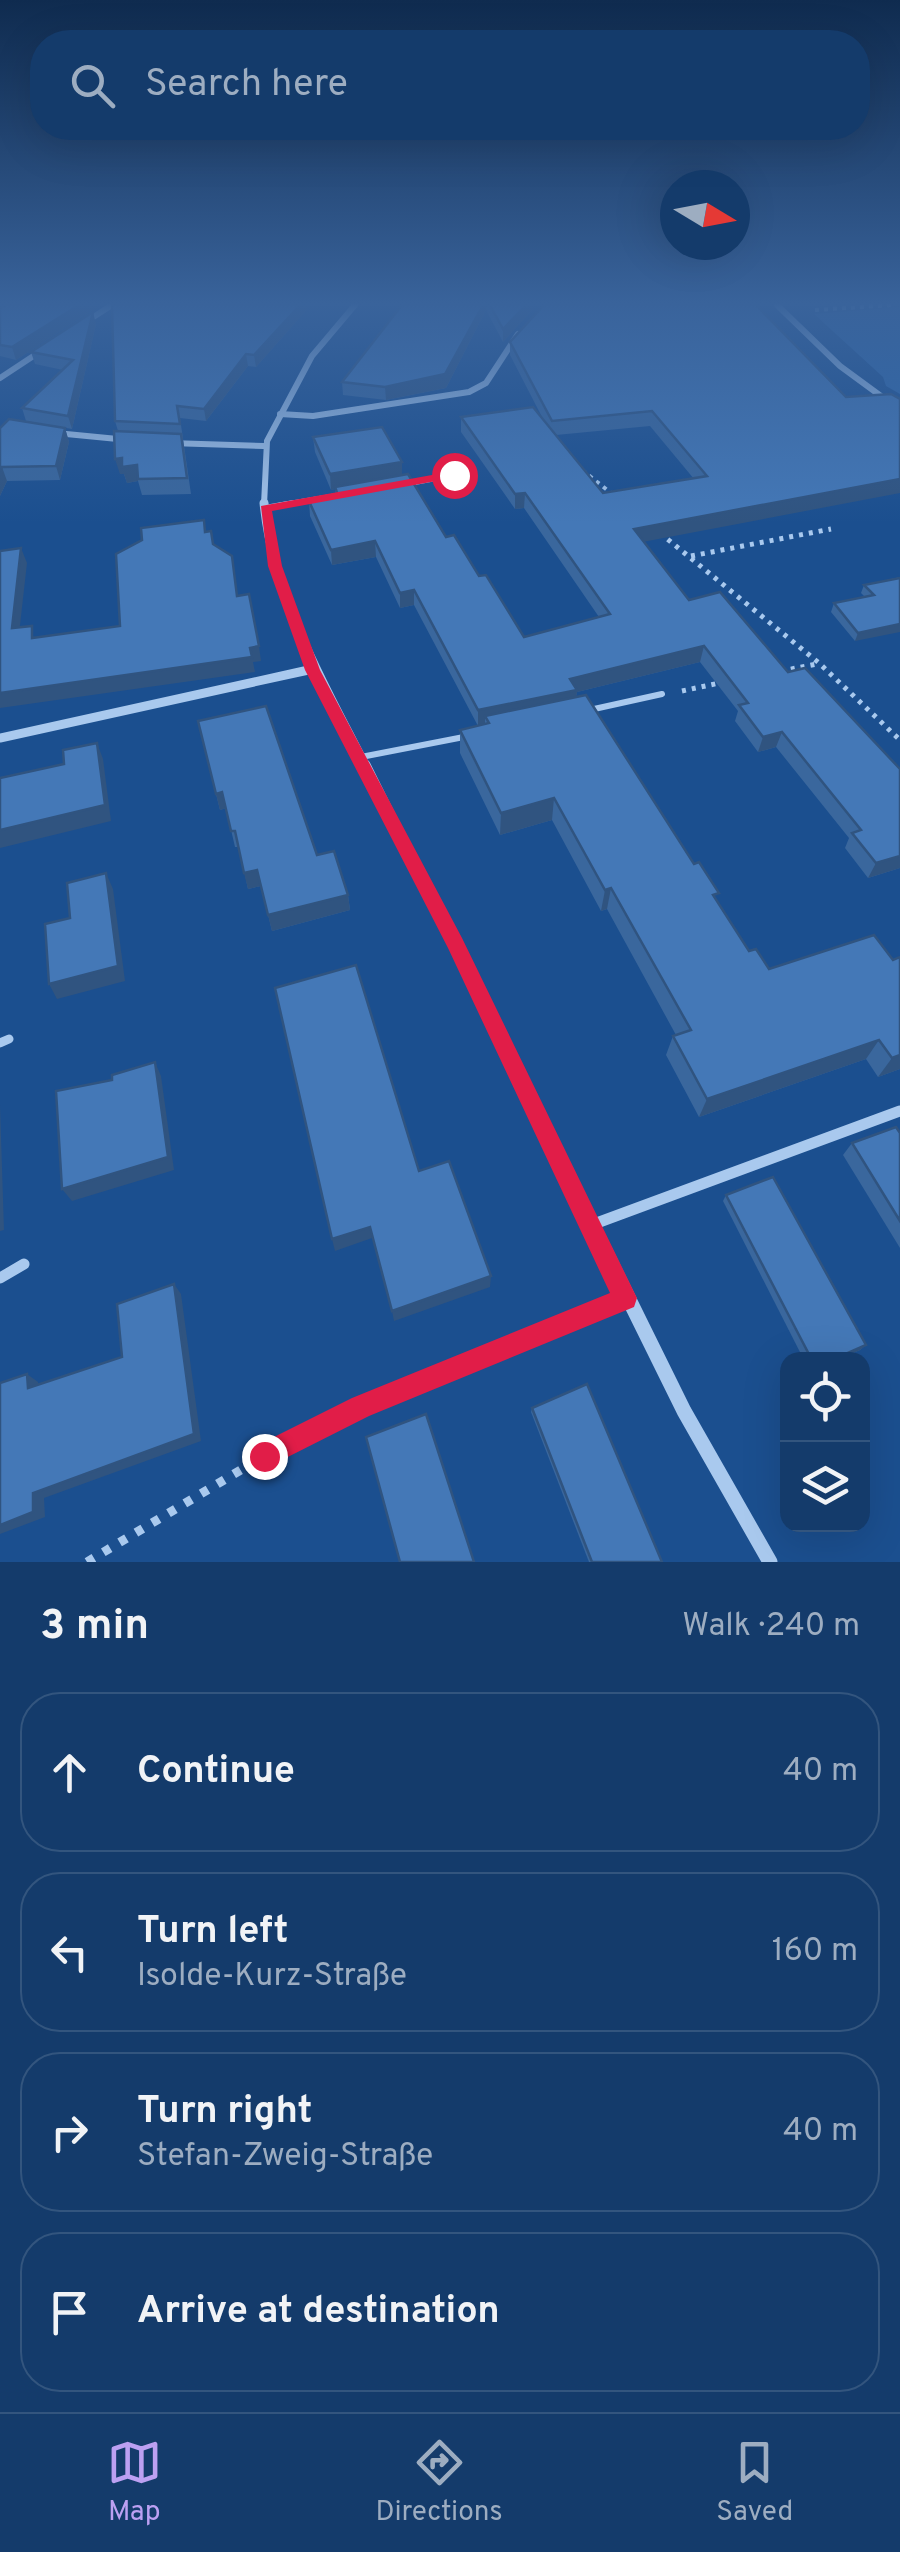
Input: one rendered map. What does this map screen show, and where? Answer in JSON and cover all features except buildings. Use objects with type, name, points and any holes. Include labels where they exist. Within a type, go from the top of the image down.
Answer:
[{"type":"street","points":[[296,378],[264,446],[265,508],[275,566],[312,670],[456,944],[625,1298],[722,1485],[770,1562]]},
{"type":"street","points":[[280,414],[312,416],[469,392],[489,378]]},
{"type":"street","points":[[856,378],[900,410]]},
{"type":"street","points":[[52,432],[140,441]]},
{"type":"street","points":[[158,442],[264,446]]},
{"type":"street","points":[[0,738],[312,670]]},
{"type":"lane","points":[[392,486],[454,475]]},
{"type":"lane","points":[[265,508],[337,496]]},
{"type":"lane","points":[[574,714],[662,694]]},
{"type":"lane","points":[[360,757],[484,733]]},
{"type":"lane","points":[[590,1226],[900,1110]]},
{"type":"lane","points":[[0,1278],[24,1264]]},
{"type":"lane","points":[[360,1406],[625,1298]]},
{"type":"path","points":[[575,465],[618,499]]},
{"type":"path","points":[[647,522],[818,663],[900,740]]},
{"type":"path","points":[[690,556],[831,529]]},
{"type":"path","points":[[780,671],[818,663]]},
{"type":"path","points":[[662,694],[742,678]]},
{"type":"path","points":[[86,1562],[264,1456],[360,1406]]},
{"type":"shaded area","points":[[883,378],[900,378],[900,394],[886,386]]},
{"type":"route","points":[[264,1456],[360,1406],[625,1298],[456,944],[312,670],[275,566],[265,508],[454,475]]}]
